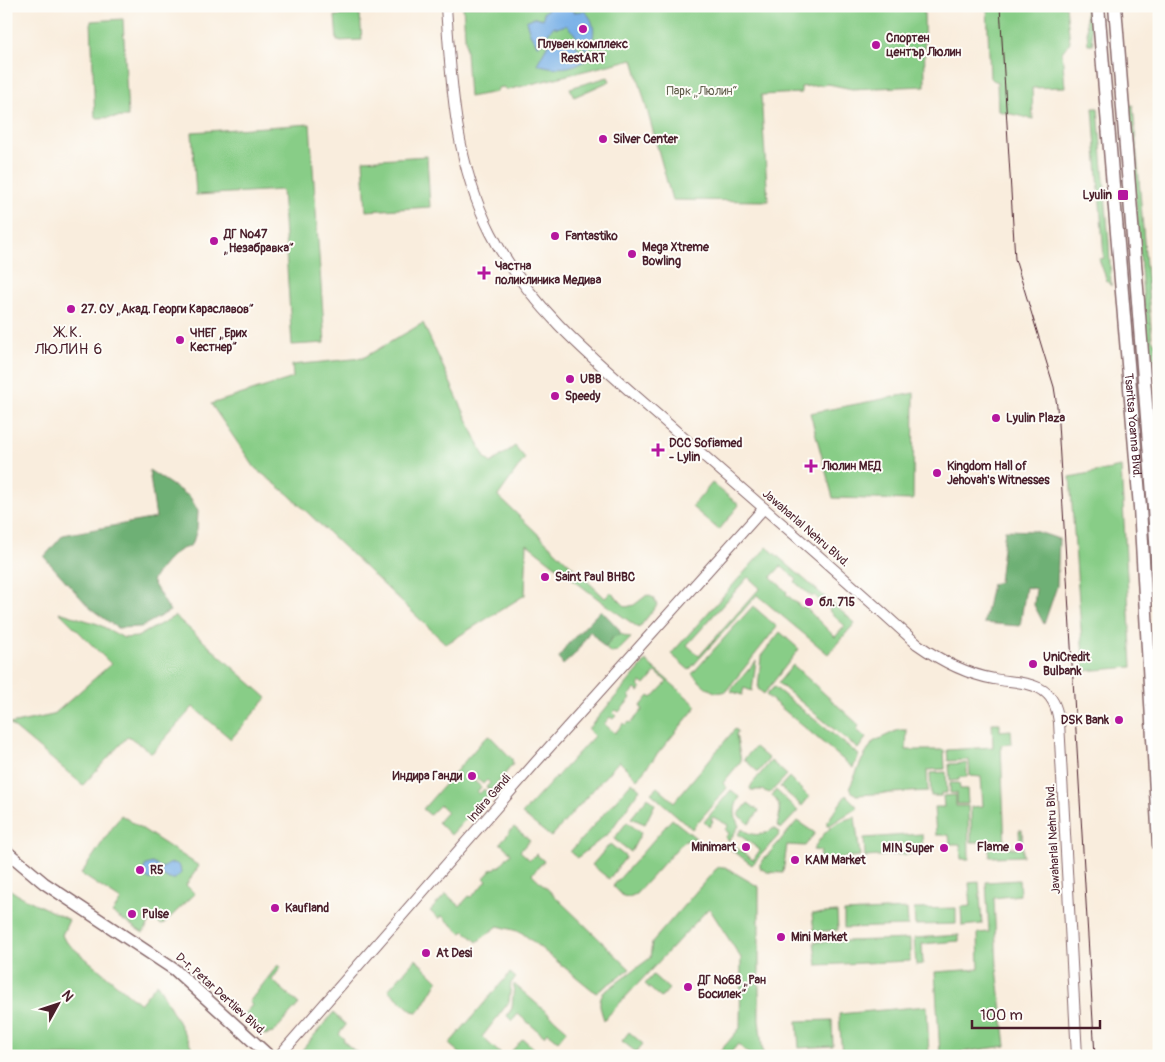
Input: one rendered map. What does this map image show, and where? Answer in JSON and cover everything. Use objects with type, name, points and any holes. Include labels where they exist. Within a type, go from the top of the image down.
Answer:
[{"type":"main road","name":"Tsaritsa Yoanna Blvd.","points":[[1098,6],[1140,507],[1159,845]]},
{"type":"main road","name":"Tsaritsa Yoanna Blvd.","points":[[1115,6],[1156,506],[1159,589]]},
{"type":"main road","name":"D-r. Petar Dertliev Blvd.","points":[[6,851],[44,882],[175,970],[270,1056]]},
{"type":"street","name":"Jawaharlal Nehru Blvd.","points":[[446,6],[456,123],[468,174],[490,231],[508,262],[541,306],[569,335],[927,651],[953,666],[984,677],[1038,687],[1053,700],[1059,722],[1077,1056]]},
{"type":"street","points":[[1140,507],[1156,506]]},
{"type":"street","name":"Indira Gandi","points":[[279,1056],[536,762],[764,508]]},
{"type":"green space","name":"Парк „Люлин“","points":[[463,6],[924,6],[925,86],[852,89],[828,84],[801,87],[801,93],[761,95],[768,201],[672,200],[633,59],[507,90],[503,87],[498,88],[496,92],[469,97]]},
{"type":"green space","points":[[987,6],[1066,6],[1070,42],[1062,52],[1065,87],[1032,88],[1033,119],[998,111],[997,82],[990,78]]},
{"type":"green space","points":[[1085,6],[1089,6],[1093,44],[1088,44]]},
{"type":"green space","points":[[360,14],[362,40],[337,41],[335,16]]},
{"type":"green space","points":[[123,19],[128,117],[95,118],[91,21]]},
{"type":"green space","points":[[608,77],[610,81],[574,97],[570,88]]},
{"type":"green space","points":[[1133,105],[1152,340],[1156,346],[1155,356],[1149,369],[1128,106]]},
{"type":"green space","points":[[1093,108],[1098,108],[1111,286],[1107,281],[1099,259],[1104,258]]},
{"type":"green space","points":[[310,124],[325,343],[292,345],[282,190],[196,195],[192,132]]},
{"type":"green space","points":[[427,156],[430,207],[366,211],[363,160]]},
{"type":"green space","points":[[423,323],[485,458],[491,463],[515,446],[525,458],[498,496],[605,598],[611,592],[626,607],[634,605],[647,595],[654,598],[657,605],[639,628],[527,544],[525,595],[446,644],[288,494],[255,468],[211,404],[293,378],[292,365],[363,358]]},
{"type":"green space","points":[[914,393],[913,500],[833,498],[810,413]]},
{"type":"green space","points":[[1121,467],[1132,667],[1084,671],[1070,477]]},
{"type":"green space","points":[[149,470],[190,497],[198,511],[197,529],[193,542],[189,547],[173,555],[152,581],[170,611],[141,627],[117,628],[90,608],[44,557],[63,535],[156,518]]},
{"type":"green space","points":[[712,483],[739,505],[719,530],[692,507]]},
{"type":"green space","points":[[1005,530],[1035,531],[1059,539],[1057,586],[1044,624],[1034,605],[1036,589],[1026,587],[1020,626],[984,623],[992,584],[999,582]]},
{"type":"green space","points":[[767,547],[855,623],[828,654],[757,595],[689,670],[671,654]],"holes":[[[781,566],[797,580],[795,582],[812,597],[814,595],[845,626],[835,637],[804,606],[802,608],[786,594],[787,592],[771,577]],[[748,577],[760,588],[699,656],[687,645]]]},
{"type":"green space","points":[[753,606],[777,627],[726,691],[712,691],[692,674]]},
{"type":"green space","points":[[601,610],[618,628],[621,634],[613,637],[605,648],[590,631],[575,654],[563,665],[559,658],[566,646]]},
{"type":"green space","points":[[59,612],[98,624],[124,638],[137,637],[175,616],[267,698],[231,739],[193,707],[152,753],[128,736],[83,785],[10,724],[53,715],[111,664]]},
{"type":"green space","points":[[780,632],[799,649],[764,694],[758,689],[761,656]]},
{"type":"green space","points":[[621,634],[631,638],[617,652],[611,653],[605,648],[613,636]]},
{"type":"green space","points":[[646,661],[697,706],[637,779],[619,761],[551,837],[522,814],[594,736],[588,729]],"holes":[[[656,672],[667,682],[652,698],[649,696],[640,707],[643,709],[631,723],[629,722],[626,725],[624,723],[615,733],[604,724],[610,717],[613,719],[616,716],[613,713],[616,710],[619,712],[631,698],[629,696],[635,689],[639,692],[641,689],[638,686],[641,682],[645,685]]]},
{"type":"green space","points":[[756,661],[752,691],[744,688],[742,695],[730,691]]},
{"type":"green space","points":[[793,665],[859,725],[857,730],[866,738],[858,749],[778,683]]},
{"type":"green space","points":[[774,687],[859,755],[853,768],[766,695]]},
{"type":"green space","points":[[992,723],[1000,723],[1000,731],[1011,730],[1012,744],[1001,745],[1005,848],[1020,848],[1019,830],[1022,830],[1023,856],[990,857],[988,842],[971,842],[971,807],[983,806],[981,777],[970,776],[969,760],[948,761],[947,750],[993,747]]},
{"type":"green space","points":[[735,729],[738,731],[736,734],[741,761],[723,783],[727,788],[692,829],[651,793],[657,787],[674,802]]},
{"type":"green space","points":[[898,730],[907,730],[906,750],[944,750],[945,769],[927,770],[928,791],[856,795],[849,789],[862,760],[873,742]]},
{"type":"green space","points":[[490,736],[512,759],[513,764],[491,791],[486,787],[490,783],[487,780],[483,784],[472,774],[469,776],[481,787],[477,792],[479,794],[484,789],[489,794],[451,835],[438,822],[447,812],[440,805],[430,815],[423,809],[485,738]]},
{"type":"green space","points":[[755,747],[769,759],[758,772],[744,759]]},
{"type":"green space","points":[[771,761],[787,775],[770,793],[761,790],[751,790],[752,784]]},
{"type":"green space","points":[[967,763],[967,777],[959,777],[959,780],[950,781],[949,764]]},
{"type":"green space","points":[[946,772],[947,793],[941,793],[941,796],[931,796],[930,773]]},
{"type":"green space","points":[[789,777],[809,797],[802,806],[780,787]]},
{"type":"green space","points":[[632,782],[640,789],[609,833],[577,858],[570,852]]},
{"type":"green space","points":[[950,783],[959,783],[960,789],[967,789],[968,804],[957,804],[957,793],[950,793]]},
{"type":"green space","points":[[731,790],[740,797],[736,804],[735,812],[739,826],[729,841],[725,838],[729,833],[725,830],[728,825],[713,817],[709,827],[704,822]]},
{"type":"green space","points":[[776,790],[798,811],[781,829],[777,825],[780,813],[779,805],[772,795]]},
{"type":"green space","points":[[846,795],[857,808],[827,825],[827,822]]},
{"type":"green space","points":[[956,795],[956,806],[968,806],[969,859],[961,859],[960,844],[950,844],[949,835],[936,835],[934,807],[944,807],[943,796]]},
{"type":"green space","points":[[648,797],[655,804],[645,824],[631,818]]},
{"type":"green space","points":[[748,803],[759,811],[749,824],[738,815]]},
{"type":"green space","name":"R5","points":[[121,815],[199,866],[186,885],[195,894],[162,925],[152,919],[143,933],[112,913],[121,900],[81,874]]},
{"type":"green space","points":[[855,817],[860,856],[819,860],[821,851],[813,850],[821,838],[830,828]]},
{"type":"green space","points":[[672,819],[696,838],[683,842],[636,894],[629,897],[623,896],[613,886]]},
{"type":"green space","points":[[797,821],[815,833],[805,846],[787,845],[783,873],[767,872],[760,868],[760,864]]},
{"type":"green space","points":[[627,822],[641,833],[631,852],[614,839]]},
{"type":"green space","points":[[514,827],[530,840],[520,851],[530,860],[536,854],[544,861],[532,874],[630,969],[596,993],[521,932],[498,926],[477,942],[465,931],[461,933],[442,916],[439,919],[430,911],[446,894],[460,906],[487,881],[484,878],[493,868],[499,867],[511,853],[500,843]]},
{"type":"green space","points":[[774,828],[780,832],[779,835],[752,865],[729,848],[731,844],[753,860],[760,850],[738,834],[742,829],[746,832],[758,834],[766,833]]},
{"type":"green space","points":[[922,834],[923,853],[865,857],[864,838]]},
{"type":"green space","points":[[610,844],[626,857],[609,879],[592,865]]},
{"type":"green space","points":[[719,867],[725,867],[759,887],[759,1020],[763,1054],[761,1056],[751,1056],[738,1044],[728,1056],[716,1056],[740,1028],[741,958],[709,908],[604,1020],[601,1009],[600,1000],[603,993],[650,958],[652,942]]},
{"type":"green space","points":[[1019,880],[1020,895],[994,898],[997,968],[1006,1046],[940,1055],[935,972],[979,969],[978,933],[989,932],[986,882]]},
{"type":"green space","points":[[979,882],[982,924],[962,926],[961,907],[971,906],[969,883]]},
{"type":"green space","points":[[6,887],[18,895],[69,920],[62,935],[65,941],[140,1004],[157,983],[190,1044],[199,1056],[6,1056]]},
{"type":"green space","points":[[956,908],[956,924],[915,925],[914,909]]},
{"type":"green space","points":[[907,909],[908,926],[844,928],[844,912]]},
{"type":"green space","points":[[837,912],[838,930],[814,932],[812,914]]},
{"type":"green space","points":[[959,935],[959,941],[922,944],[923,964],[916,965],[914,938]]},
{"type":"green space","points":[[910,939],[910,961],[817,965],[814,942]]},
{"type":"green space","points":[[416,959],[438,981],[422,1008],[417,1012],[412,1011],[388,990]]},
{"type":"green space","points":[[278,965],[281,967],[272,980],[299,1004],[273,1033],[265,1035],[244,1015],[252,1005],[249,1002]]},
{"type":"green space","points":[[510,973],[516,978],[511,983],[509,1002],[482,1037],[503,1056],[463,1056],[449,1044]]},
{"type":"green space","points":[[653,975],[669,989],[661,998],[645,984]]},
{"type":"green space","points":[[514,984],[567,1030],[558,1041],[547,1032],[544,1036],[518,1014],[512,1021],[507,1016],[512,1008]]},
{"type":"green space","points":[[927,1006],[929,1056],[842,1056],[839,1014]]},
{"type":"green space","points":[[333,1013],[346,1025],[339,1034],[344,1039],[343,1041],[361,1056],[297,1056]]},
{"type":"green space","points":[[832,1020],[833,1046],[799,1048],[797,1021]]},
{"type":"green space","points":[[629,1032],[643,1044],[636,1052],[622,1041]]},
{"type":"green space","points":[[523,1039],[543,1056],[507,1056]]},
{"type":"water","points":[[552,6],[570,6],[574,12],[584,11],[588,15],[594,30],[590,46],[586,50],[566,25],[557,28],[554,26],[538,46],[530,34],[526,21],[535,17],[543,19],[544,12]]},
{"type":"water","points":[[569,36],[587,60],[563,68],[537,64],[552,37],[560,39]]},
{"type":"water","points":[[152,863],[162,868],[175,863],[180,867],[181,873],[175,879],[169,879],[162,875],[148,879],[144,876],[143,870],[146,865]]},
{"type":"tram line","points":[[1000,6],[1015,259],[1054,387],[1057,406],[1095,1056]]},
{"type":"place","name":"Плувен комплекс RestART","points":[[583,29]]},
{"type":"place","name":"Спортен център Люлин","points":[[876,45]]},
{"type":"place","name":"Silver Center","points":[[603,139]]},
{"type":"place","name":"Lyulin","points":[[1123,195]]},
{"type":"place","name":"Fantastiko","points":[[555,236]]},
{"type":"place","name":"ДГ №47 „Незабравка“","points":[[214,241]]},
{"type":"place","name":"Mega Xtreme Bowling","points":[[632,254]]},
{"type":"place","name":"Частна поликлиника Медива","points":[[484,273]]},
{"type":"place","name":"27. СУ „Акад. Георги Караславов“","points":[[71,309]]},
{"type":"place","name":"ЧНЕГ „Ерих Кестнер“","points":[[180,340]]},
{"type":"place","name":"UBB","points":[[570,379]]},
{"type":"place","name":"Speedy","points":[[555,396]]},
{"type":"place","name":"Lyulin Plaza","points":[[996,418]]},
{"type":"place","name":"DCC Sofiamed - Lylin","points":[[658,450]]},
{"type":"place","name":"Люлин МЕД","points":[[811,466]]},
{"type":"place","name":"Kingdom Hall of Jehovah's Witnesses","points":[[937,473]]},
{"type":"place","name":"Saint Paul BHBC","points":[[545,577]]},
{"type":"place","name":"бл. 715","points":[[809,602]]},
{"type":"place","name":"UniCredit Bulbank","points":[[1033,664]]},
{"type":"place","name":"DSK Bank","points":[[1119,720]]},
{"type":"place","name":"Индира Ганди","points":[[472,776]]},
{"type":"place","name":"Minimart","points":[[746,847]]},
{"type":"place","name":"Flame","points":[[1019,847]]},
{"type":"place","name":"MIN Super","points":[[944,848]]},
{"type":"place","name":"KAM Market","points":[[795,860]]},
{"type":"place","name":"R5","points":[[140,870]]},
{"type":"place","name":"Kaufland","points":[[275,908]]},
{"type":"place","name":"Pulse","points":[[132,914]]},
{"type":"place","name":"Mini Market","points":[[781,937]]},
{"type":"place","name":"At Desi","points":[[426,953]]},
{"type":"place","name":"ДГ №68 „Ран Босилек“","points":[[688,987]]},
{"type":"district","name":"Ж.К. ЛЮЛИН 6","points":[[69,340]]}]
